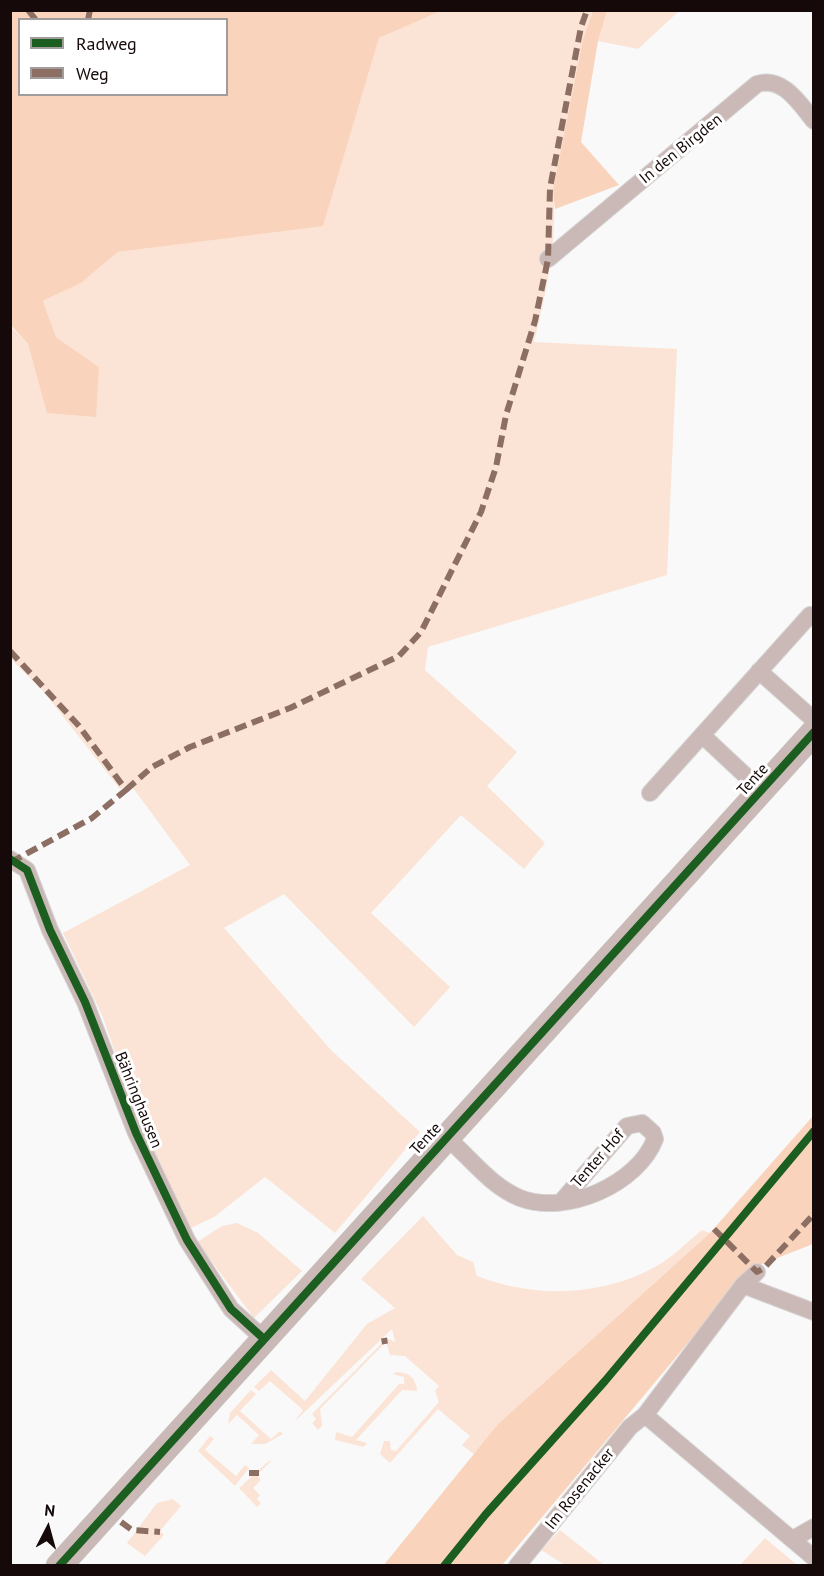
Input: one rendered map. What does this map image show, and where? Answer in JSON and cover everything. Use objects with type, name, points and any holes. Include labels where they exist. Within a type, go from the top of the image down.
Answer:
[{"type":"main road","name":"Tente","points":[[58,1566],[813,732]]},
{"type":"street","name":"In den Birgden","points":[[548,259],[757,84],[764,82],[779,84],[813,121]]},
{"type":"street","points":[[650,793],[810,615],[813,618]]},
{"type":"street","points":[[759,671],[813,720]]},
{"type":"street","name":"Tente","points":[[702,735],[762,791]]},
{"type":"street","name":"Bähringhausen","points":[[10,859],[27,870],[50,930],[85,1002],[136,1133],[187,1240],[231,1309],[264,1339]]},
{"type":"street","name":"Tenter Hof","points":[[446,1137],[492,1181],[521,1198],[561,1202],[589,1198],[615,1185],[651,1149],[656,1139],[653,1133],[642,1123],[627,1126],[561,1202]]},
{"type":"street","name":"Im Rosenacker","points":[[517,1566],[630,1428],[645,1414],[743,1285],[757,1272]]},
{"type":"street","points":[[743,1285],[813,1312]]},
{"type":"street","points":[[645,1414],[813,1558]]},
{"type":"street","points":[[793,1539],[813,1527]]},
{"type":"shaded area","points":[[11,10],[441,10],[379,38],[323,226],[118,252],[81,283],[43,301],[56,337],[99,367],[96,417],[47,413],[28,344],[11,325]]},
{"type":"shaded area","points":[[441,11],[593,11],[583,39],[553,190],[552,248],[547,286],[534,342],[677,349],[667,575],[428,647],[425,670],[517,752],[487,786],[545,843],[524,869],[461,815],[371,913],[450,987],[414,1027],[284,894],[224,928],[331,1050],[420,1132],[335,1233],[265,1177],[214,1217],[191,1228],[144,1135],[102,1015],[63,933],[190,865],[130,784],[120,789],[44,692],[11,659],[10,325],[28,344],[47,412],[99,367],[56,337],[43,301],[81,283],[118,252],[323,225],[379,38]]},
{"type":"shaded area","points":[[593,11],[607,11],[598,41],[581,142],[619,185],[555,209],[553,190],[583,39]]},
{"type":"shaded area","points":[[607,11],[679,11],[638,49],[598,41]]},
{"type":"shaded area","points":[[813,1116],[813,1244],[762,1264],[733,1289],[502,1565],[383,1566],[499,1423],[710,1233]]},
{"type":"shaded area","points":[[423,1216],[457,1255],[473,1262],[477,1276],[521,1288],[544,1291],[590,1289],[634,1277],[667,1259],[702,1230],[710,1233],[499,1423],[475,1455],[462,1445],[470,1436],[438,1409],[390,1463],[380,1454],[384,1441],[390,1441],[391,1450],[396,1451],[439,1402],[435,1391],[439,1386],[405,1356],[390,1355],[386,1342],[320,1409],[322,1426],[318,1430],[312,1423],[316,1419],[312,1414],[387,1338],[395,1342],[392,1329],[294,1422],[303,1410],[270,1381],[259,1391],[254,1387],[271,1370],[305,1401],[367,1324],[395,1308],[361,1279]]},
{"type":"shaded area","points":[[237,1223],[258,1233],[302,1271],[254,1318],[197,1242],[222,1226]]},
{"type":"shaded area","points":[[397,1372],[412,1377],[417,1391],[402,1390],[356,1440],[367,1443],[364,1447],[335,1440],[336,1432],[352,1437],[399,1384],[404,1384],[404,1377],[392,1374]]},
{"type":"shaded area","points":[[251,1390],[256,1394],[240,1411],[271,1439],[280,1431],[283,1434],[265,1444],[251,1444],[259,1435],[237,1415],[228,1424],[230,1413]]},
{"type":"shaded area","points":[[210,1436],[214,1439],[205,1450],[236,1476],[245,1465],[249,1468],[235,1486],[198,1451]]},
{"type":"shaded area","points":[[271,1461],[257,1475],[261,1480],[253,1488],[260,1495],[257,1499],[261,1503],[257,1507],[239,1488]]},
{"type":"shaded area","points":[[173,1499],[181,1506],[160,1531],[164,1535],[145,1556],[127,1543],[157,1503]]},
{"type":"shaded area","points":[[560,1530],[604,1565],[565,1565],[541,1550]]},
{"type":"shaded area","points":[[765,1538],[797,1565],[740,1565]]},
{"type":"marked path","points":[[28,10],[34,18]]},
{"type":"marked path","points":[[88,18],[90,10]]},
{"type":"marked path","points":[[126,790],[152,767],[190,747],[290,708],[399,656],[421,632],[481,512],[496,467],[506,415],[535,321],[548,259],[550,188],[581,27],[587,10]]},
{"type":"marked path","points":[[10,651],[79,726],[126,790],[92,818],[15,860]]},
{"type":"marked path","points":[[714,1229],[757,1272],[764,1268],[814,1214]]},
{"type":"marked path","points":[[384,1338],[385,1344]]},
{"type":"marked path","points":[[249,1473],[259,1473]]},
{"type":"marked path","points":[[121,1522],[132,1530],[160,1532]]},
{"type":"cycle path","points":[[59,1566],[814,732]]},
{"type":"cycle path","points":[[10,859],[27,870],[50,930],[85,1002],[136,1133],[187,1240],[231,1309],[264,1339]]},
{"type":"cycle path","points":[[444,1566],[486,1514],[605,1381],[814,1131]]}]
